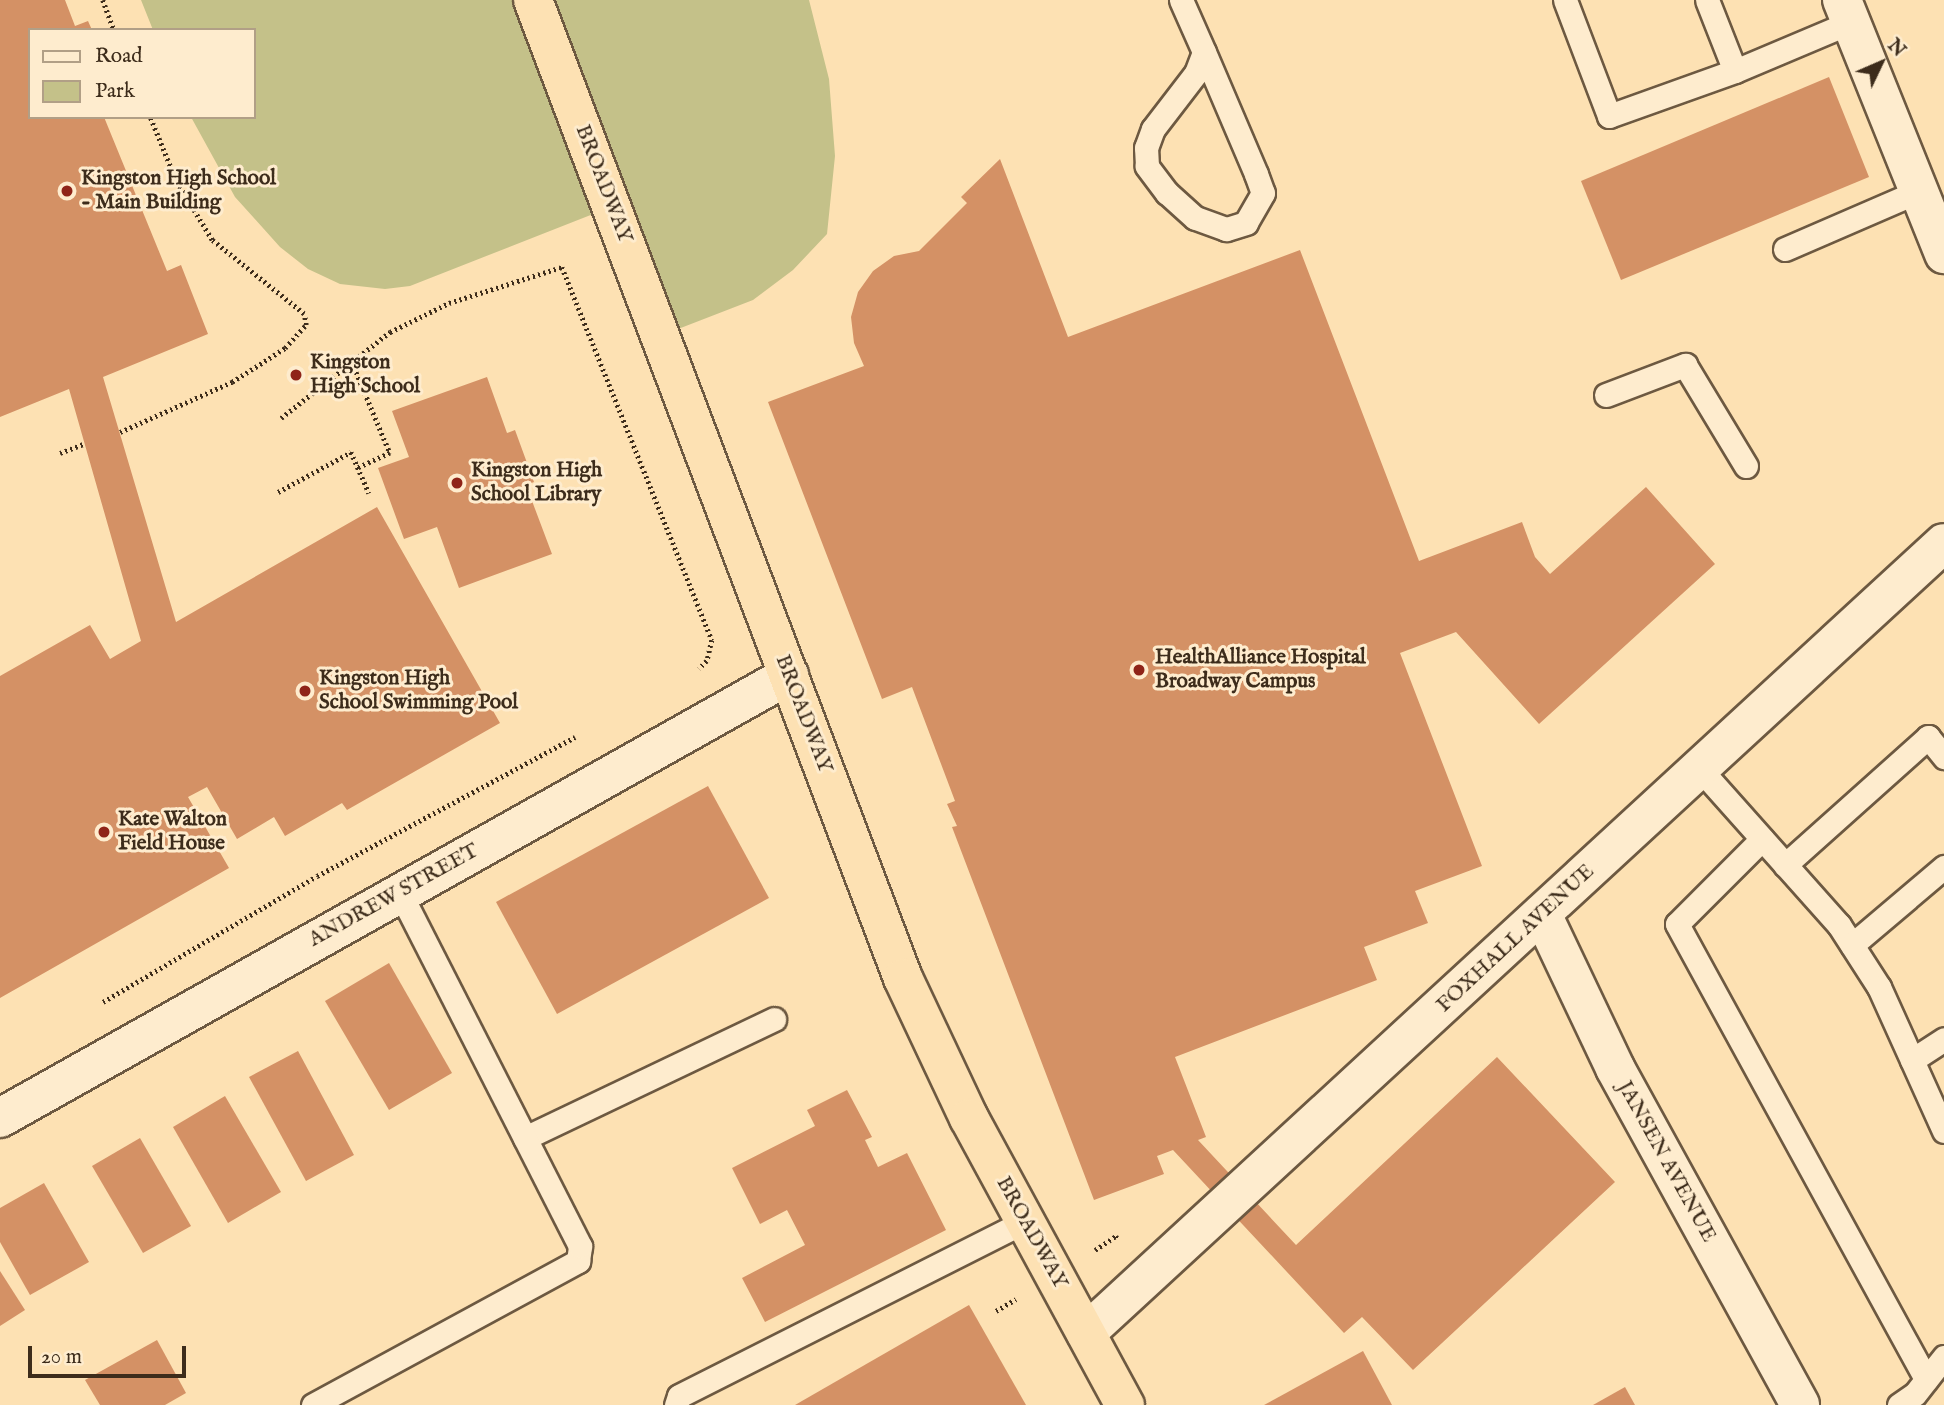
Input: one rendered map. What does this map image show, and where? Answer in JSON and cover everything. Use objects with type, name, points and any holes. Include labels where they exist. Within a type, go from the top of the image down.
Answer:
[{"type":"highway","name":"BROADWAY","points":[[533,0],[903,978],[1024,1222],[1125,1405]]},
{"type":"street","points":[[1847,11],[1944,254]]},
{"type":"street","name":"FOXHALL AVENUE","points":[[1086,1333],[1944,543]]},
{"type":"street","name":"ANDREW STREET","points":[[0,1118],[789,675]]},
{"type":"street","name":"JANSEN AVENUE","points":[[1542,914],[1615,1068],[1800,1405]]},
{"type":"lane","points":[[1181,0],[1204,52],[1263,193],[1246,223],[1226,229],[1195,218],[1167,193],[1147,166],[1146,148],[1153,129],[1196,73],[1204,52]]},
{"type":"lane","points":[[1565,0],[1609,116],[1735,71],[1847,11]]},
{"type":"lane","points":[[1707,0],[1735,71]]},
{"type":"lane","points":[[1785,249],[1919,191]]},
{"type":"lane","points":[[1606,395],[1685,365],[1746,466]]},
{"type":"lane","points":[[1785,865],[1928,737],[1944,757]]},
{"type":"lane","points":[[1700,769],[1852,945],[1879,987],[1944,1131]]},
{"type":"lane","points":[[1762,839],[1677,924],[1926,1379]]},
{"type":"lane","points":[[1852,945],[1944,867]]},
{"type":"lane","points":[[313,1405],[578,1261],[580,1246],[400,893]]},
{"type":"lane","points":[[525,1138],[774,1019]]},
{"type":"lane","points":[[1912,1060],[1944,1039]]},
{"type":"lane","points":[[676,1405],[679,1396],[1024,1222]]},
{"type":"lane","points":[[1899,1405],[1944,1357]]},
{"type":"path","points":[[103,0],[113,28]]},
{"type":"path","points":[[120,432],[232,382],[285,348],[306,325],[304,314],[212,240],[176,181],[151,119]]},
{"type":"path","points":[[281,418],[390,332],[449,303],[562,267],[712,640],[707,661],[696,672]]},
{"type":"path","points":[[352,362],[390,453],[358,468]]},
{"type":"path","points":[[60,453],[84,444]]},
{"type":"path","points":[[278,492],[351,452],[369,493]]},
{"type":"path","points":[[94,1007],[317,876],[586,731]]},
{"type":"green space","points":[[141,0],[809,0],[829,79],[835,156],[827,234],[793,270],[753,300],[660,336],[611,207],[410,286],[385,289],[340,284],[308,269],[280,247],[235,197],[192,119],[256,119],[256,28],[152,28]]},
{"type":"building","points":[[0,0],[65,0],[75,26],[88,21],[91,28],[28,28],[28,119],[105,119],[167,271],[181,265],[208,334],[103,377],[176,622],[377,507],[500,723],[347,810],[342,803],[285,836],[274,817],[237,839],[207,787],[188,797],[229,868],[0,998],[0,676],[90,625],[110,659],[141,641],[69,389],[0,417]]},
{"type":"building","points":[[1829,77],[1869,177],[1621,280],[1581,181]]},
{"type":"building","name":"HealthAlliance Hospital Broadway Campus","points":[[1000,159],[1068,337],[1300,250],[1419,561],[1522,522],[1535,557],[1550,574],[1646,487],[1715,564],[1539,724],[1456,632],[1400,653],[1482,866],[1415,891],[1428,923],[1364,947],[1377,980],[1175,1057],[1206,1137],[1198,1140],[1296,1245],[1497,1057],[1615,1182],[1413,1370],[1362,1317],[1344,1333],[1173,1150],[1157,1156],[1164,1174],[1094,1200],[952,827],[957,826],[947,804],[955,801],[912,687],[882,699],[768,402],[864,366],[854,343],[851,317],[858,292],[873,271],[894,256],[919,251],[967,203],[961,197]]},
{"type":"building","name":"Kingston High School Library","points":[[487,377],[507,433],[515,430],[534,482],[526,485],[552,554],[459,588],[437,527],[404,539],[378,468],[409,457],[392,411]]},
{"type":"building","points":[[708,786],[769,898],[557,1014],[496,902]]},
{"type":"building","points":[[389,963],[452,1073],[389,1110],[325,1001]]},
{"type":"building","points":[[298,1051],[354,1155],[306,1181],[249,1077]]},
{"type":"building","points":[[847,1090],[872,1137],[865,1140],[878,1167],[907,1153],[946,1230],[765,1322],[742,1278],[805,1245],[787,1210],[760,1224],[732,1168],[815,1126],[807,1110]]},
{"type":"building","points":[[225,1096],[281,1192],[228,1223],[173,1127]]},
{"type":"building","points":[[140,1138],[191,1226],[143,1253],[92,1166]]},
{"type":"building","points":[[44,1183],[89,1262],[30,1295],[0,1242],[0,1208]]},
{"type":"building","points":[[0,1271],[25,1310],[0,1326]]},
{"type":"building","points":[[969,1305],[1026,1405],[795,1405]]},
{"type":"building","points":[[157,1340],[186,1393],[165,1405],[100,1405],[85,1380]]},
{"type":"building","points":[[1363,1351],[1392,1405],[1264,1405]]},
{"type":"building","points":[[1625,1387],[1635,1405],[1593,1405]]},
{"type":"place","name":"Kingston High School - Main Building","points":[[67,191]]},
{"type":"place","name":"Kingston High School","points":[[296,375]]},
{"type":"place","name":"Kingston High School Library","points":[[457,483]]},
{"type":"place","name":"HealthAlliance Hospital Broadway Campus","points":[[1139,670]]},
{"type":"place","name":"Kingston High School Swimming Pool","points":[[305,691]]},
{"type":"place","name":"Kate Walton Field House","points":[[104,832]]}]
